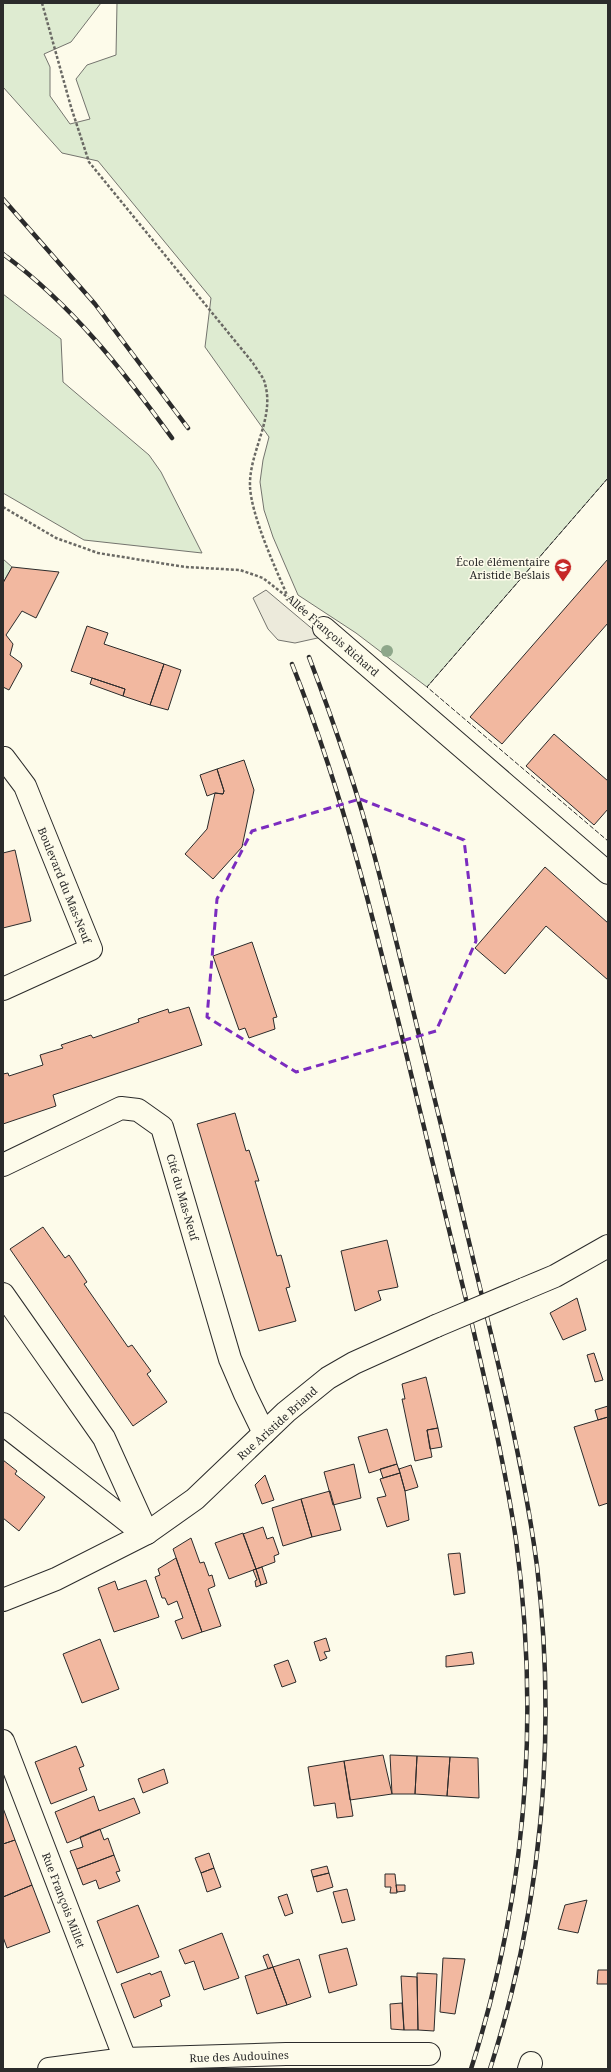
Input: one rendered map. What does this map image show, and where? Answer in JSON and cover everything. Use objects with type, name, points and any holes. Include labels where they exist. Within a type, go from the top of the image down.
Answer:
[{"type":"street","name":"Allée François Richard","points":[[324,628],[608,873]]},
{"type":"street","name":"Boulevard du Mas-Neuf","points":[[3,989],[91,949],[25,786],[4,758]]},
{"type":"street","name":"Cité du Mas-Neuf","points":[[3,1165],[121,1108],[138,1110],[162,1127],[230,1359],[264,1433]]},
{"type":"street","name":"Rue Aristide Briand","points":[[3,1600],[56,1579],[147,1533],[195,1500],[286,1412],[328,1378],[361,1360],[436,1326],[555,1276],[608,1246]]},
{"type":"street","points":[[3,1294],[104,1438],[147,1533]]},
{"type":"street","points":[[3,1424],[131,1524],[147,1533]]},
{"type":"street","name":"Rue François Millet","points":[[3,1741],[125,2059]]},
{"type":"street","name":"Rue des Audouines","points":[[49,2069],[125,2059],[286,2062],[429,2054]]},
{"type":"path","points":[[42,3],[72,107],[90,162],[253,363],[265,383],[266,410],[252,466],[250,486],[256,514],[287,596]]},
{"type":"path","name":"Allée François Richard","points":[[3,507],[56,538],[98,553],[185,567],[240,570],[263,578],[287,596],[324,628]]},
{"type":"highlighted area","points":[[360,799],[464,840],[476,941],[436,1031],[296,1072],[207,1017],[217,899],[252,831]]},
{"type":"green space","points":[[3,3],[101,3],[71,42],[44,54],[50,67],[50,96],[70,124],[90,119],[76,79],[87,65],[116,55],[117,3],[608,3],[608,478],[427,687],[356,633],[298,595],[273,537],[264,510],[260,482],[263,460],[269,437],[205,347],[211,298],[98,161],[62,153],[3,87]]},
{"type":"green space","points":[[3,294],[61,339],[63,382],[149,455],[161,472],[202,553],[84,540],[3,493]]},
{"type":"green space","points":[[3,559],[12,567],[3,583]]},
{"type":"shaded area","points":[[266,590],[322,637],[295,643],[278,640],[268,629],[253,598]]},
{"type":"building","points":[[608,559],[608,623],[502,744],[470,717]]},
{"type":"building","points":[[12,567],[59,572],[36,618],[22,611],[6,635],[13,644],[10,655],[21,663],[22,666],[9,690],[3,687],[3,583]]},
{"type":"building","points":[[87,626],[108,633],[104,644],[164,664],[150,705],[123,696],[125,689],[71,671]]},
{"type":"building","points":[[164,664],[181,670],[168,710],[150,705]]},
{"type":"building","points":[[92,678],[125,689],[123,696],[90,684]]},
{"type":"building","points":[[554,734],[608,781],[608,809],[594,825],[526,766]]},
{"type":"building","points":[[244,760],[254,790],[242,847],[213,879],[185,854],[207,829],[215,793],[223,794],[224,791],[217,769]]},
{"type":"building","points":[[217,769],[224,791],[223,794],[215,793],[207,796],[200,775]]},
{"type":"building","points":[[15,850],[31,921],[3,928],[3,853]]},
{"type":"building","points":[[545,867],[608,923],[608,980],[546,926],[505,974],[475,948]]},
{"type":"building","points":[[252,942],[277,1017],[273,1018],[275,1029],[249,1038],[245,1028],[239,1030],[213,956]]},
{"type":"building","points":[[189,1007],[202,1045],[53,1095],[56,1106],[3,1124],[3,1074],[8,1073],[9,1076],[43,1065],[40,1055],[63,1048],[61,1045],[91,1035],[93,1038],[139,1022],[138,1019],[168,1009],[169,1013]]},
{"type":"building","points":[[235,1113],[246,1151],[249,1150],[259,1181],[255,1181],[277,1256],[281,1255],[290,1287],[286,1288],[296,1321],[259,1331],[197,1124]]},
{"type":"building","points":[[43,1227],[65,1258],[69,1255],[87,1282],[84,1284],[128,1347],[132,1345],[151,1371],[147,1374],[167,1402],[133,1426],[10,1249]]},
{"type":"building","points":[[387,1240],[398,1287],[378,1291],[381,1300],[355,1311],[341,1251]]},
{"type":"building","points":[[577,1298],[586,1330],[563,1340],[550,1313]]},
{"type":"building","points":[[594,1353],[603,1380],[595,1382],[587,1355]]},
{"type":"building","points":[[426,1377],[438,1428],[427,1430],[432,1457],[415,1461],[402,1399],[405,1399],[402,1384]]},
{"type":"building","points":[[608,1406],[608,1417],[598,1420],[595,1410]]},
{"type":"building","points":[[608,1417],[608,1503],[599,1506],[574,1427]]},
{"type":"building","points":[[438,1428],[442,1447],[430,1449],[427,1430]]},
{"type":"building","points":[[387,1429],[397,1464],[369,1473],[358,1437]]},
{"type":"building","points":[[3,1460],[17,1471],[15,1474],[45,1497],[19,1531],[3,1518]]},
{"type":"building","points":[[354,1464],[361,1498],[333,1505],[324,1472]]},
{"type":"building","points":[[397,1464],[400,1473],[383,1478],[380,1469]]},
{"type":"building","points":[[411,1465],[418,1487],[405,1491],[399,1469]]},
{"type":"building","points":[[400,1473],[405,1491],[409,1520],[387,1527],[377,1498],[386,1496],[380,1479]]},
{"type":"building","points":[[265,1475],[274,1500],[262,1504],[255,1485]]},
{"type":"building","points":[[330,1491],[341,1530],[312,1537],[301,1499]]},
{"type":"building","points":[[301,1499],[312,1537],[283,1546],[272,1508]]},
{"type":"building","points":[[263,1527],[267,1539],[273,1537],[279,1554],[274,1556],[275,1562],[256,1569],[243,1534]]},
{"type":"building","points":[[243,1533],[256,1569],[229,1579],[215,1543]]},
{"type":"building","points":[[191,1538],[200,1563],[204,1562],[209,1576],[212,1575],[215,1586],[208,1589],[221,1626],[202,1632],[173,1549]]},
{"type":"building","points":[[460,1553],[465,1593],[454,1595],[448,1554]]},
{"type":"building","points":[[176,1558],[202,1632],[182,1639],[175,1621],[183,1618],[177,1601],[168,1605],[165,1598],[162,1598],[155,1577],[160,1575],[158,1569]]},
{"type":"building","points":[[262,1567],[267,1583],[261,1585],[256,1569]]},
{"type":"building","points":[[256,1569],[261,1585],[256,1587],[255,1581],[257,1580],[253,1570]]},
{"type":"building","points":[[146,1580],[159,1617],[114,1632],[98,1588],[115,1581],[118,1590]]},
{"type":"building","points":[[326,1638],[330,1651],[324,1652],[327,1658],[320,1661],[314,1642]]},
{"type":"building","points":[[100,1639],[119,1689],[82,1703],[63,1654]]},
{"type":"building","points":[[472,1652],[474,1664],[446,1667],[446,1656]]},
{"type":"building","points":[[288,1660],[296,1682],[282,1687],[274,1665]]},
{"type":"building","points":[[76,1746],[84,1766],[79,1768],[87,1790],[51,1804],[35,1762]]},
{"type":"building","points":[[383,1755],[392,1794],[350,1800],[344,1761]]},
{"type":"building","points":[[390,1755],[417,1756],[415,1794],[392,1794]]},
{"type":"building","points":[[417,1756],[450,1757],[447,1796],[415,1794]]},
{"type":"building","points":[[450,1757],[478,1758],[479,1798],[447,1796]]},
{"type":"building","points":[[344,1761],[353,1816],[337,1818],[335,1803],[314,1806],[308,1767]]},
{"type":"building","points":[[164,1769],[168,1783],[143,1793],[138,1779]]},
{"type":"building","points":[[94,1796],[99,1811],[134,1798],[140,1813],[67,1843],[55,1812]]},
{"type":"building","points":[[3,1808],[15,1840],[3,1844]]},
{"type":"building","points":[[100,1829],[104,1840],[108,1838],[114,1855],[77,1869],[70,1851],[83,1847],[80,1837]]},
{"type":"building","points":[[15,1840],[32,1885],[3,1897],[3,1844]]},
{"type":"building","points":[[209,1853],[214,1868],[201,1873],[195,1858]]},
{"type":"building","points":[[114,1855],[120,1871],[116,1872],[120,1881],[99,1889],[96,1880],[83,1885],[77,1869]]},
{"type":"building","points":[[327,1866],[329,1873],[313,1877],[311,1870]]},
{"type":"building","points":[[214,1868],[221,1887],[207,1892],[201,1873]]},
{"type":"building","points":[[329,1873],[333,1887],[317,1892],[313,1877]]},
{"type":"building","points":[[385,1874],[395,1874],[397,1893],[390,1893],[391,1887],[385,1887]]},
{"type":"building","points":[[32,1885],[50,1932],[7,1948],[3,1937],[3,1897]]},
{"type":"building","points":[[396,1885],[405,1885],[405,1891],[397,1892]]},
{"type":"building","points":[[347,1889],[355,1920],[342,1923],[333,1892]]},
{"type":"building","points":[[287,1894],[293,1913],[285,1916],[278,1897]]},
{"type":"building","points":[[587,1900],[578,1933],[558,1929],[565,1905]]},
{"type":"building","points":[[138,1905],[159,1957],[117,1973],[97,1921]]},
{"type":"building","points":[[222,1933],[239,1978],[204,1990],[194,1961],[185,1964],[179,1950]]},
{"type":"building","points":[[347,1948],[357,1985],[329,1993],[319,1955]]},
{"type":"building","points":[[268,1954],[273,1967],[268,1969],[263,1956]]},
{"type":"building","points":[[443,1958],[465,1959],[455,2014],[440,2012]]},
{"type":"building","points":[[299,1959],[311,1997],[287,2005],[273,1967]]},
{"type":"building","points":[[273,1967],[287,2005],[257,2014],[245,1976]]},
{"type":"building","points":[[598,1970],[608,1970],[608,1984],[597,1984]]},
{"type":"building","points":[[161,1971],[170,1996],[160,2000],[162,2006],[134,2018],[121,1984],[150,1973],[151,1975]]},
{"type":"building","points":[[417,1973],[437,1974],[434,2031],[418,2030]]},
{"type":"building","points":[[401,1976],[417,1977],[418,2030],[404,2030]]},
{"type":"building","points":[[402,2003],[404,2030],[391,2029],[390,2004]]},
{"type":"railway","points":[[3,199],[95,304],[188,428]]},
{"type":"railway","points":[[3,254],[28,274],[74,316],[115,363],[172,438]]},
{"type":"railway","points":[[309,657],[353,781],[393,926],[518,1451],[537,1566],[543,1629],[545,1693],[545,1757],[540,1820],[533,1883],[522,1946],[508,2008],[490,2069]]},
{"type":"railway","points":[[292,664],[332,776],[380,949],[484,1375],[512,1512],[516,1540],[523,1607],[527,1674],[527,1741],[523,1807],[516,1873],[505,1939],[490,2004],[471,2069]]},
{"type":"fence","points":[[608,478],[427,687],[608,841]]},
{"type":"place","name":"École élémentaire Aristide Beslais","points":[[563,582]]}]
